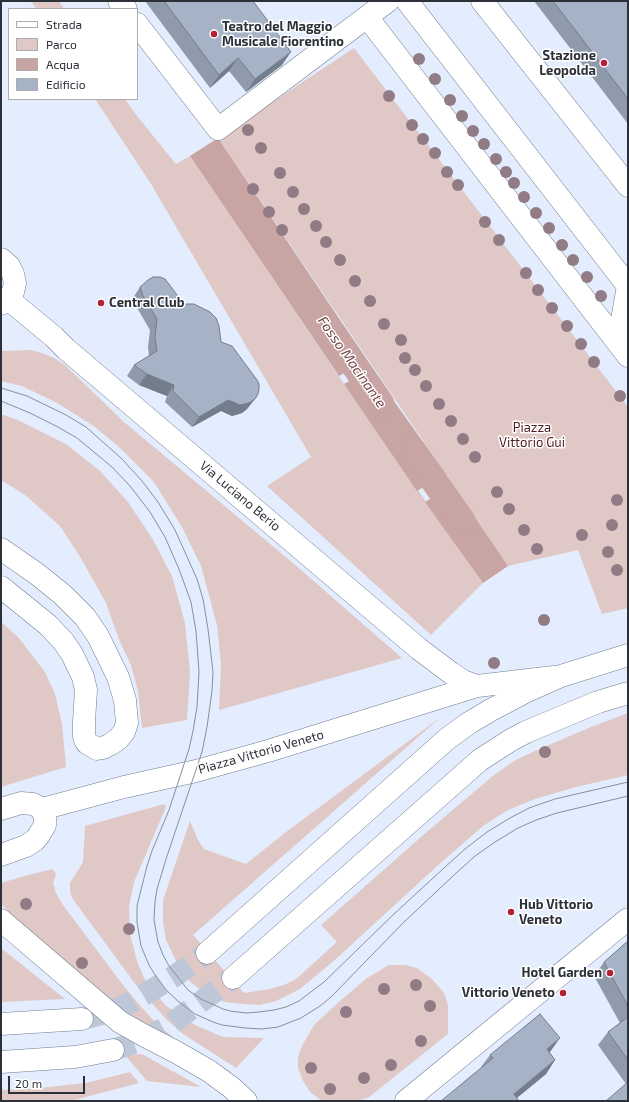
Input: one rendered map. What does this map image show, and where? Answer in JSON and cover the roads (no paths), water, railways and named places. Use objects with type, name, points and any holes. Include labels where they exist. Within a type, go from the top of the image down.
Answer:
[{"type":"street","points":[[138,25],[218,129],[388,1]]},
{"type":"street","points":[[407,1],[628,286],[623,349]]},
{"type":"street","points":[[482,1],[628,186]]},
{"type":"street","points":[[367,17],[623,349]]},
{"type":"street","points":[[1,259],[9,266],[15,283],[13,292],[4,302]]},
{"type":"street","name":"Via Luciano Berio","points":[[4,302],[54,337],[66,349],[419,649],[463,681],[477,686]]},
{"type":"street","points":[[1,549],[37,574],[63,596],[85,617],[98,636],[118,677],[125,700],[127,723],[124,732],[118,739],[103,748],[96,749],[87,743],[84,736],[86,690],[84,677],[72,654],[63,641],[48,625],[1,587]]},
{"type":"street","points":[[207,952],[447,739],[469,722],[525,692],[561,676],[628,655]]},
{"type":"street","name":"Piazza Vittorio Veneto","points":[[42,809],[124,787],[196,771],[268,751],[477,686],[561,676]]},
{"type":"street","points":[[233,978],[480,760],[526,732],[598,702],[628,693]]},
{"type":"street","points":[[1,809],[21,803],[33,804],[42,809],[45,818],[45,825],[35,840],[26,846],[1,855]]},
{"type":"street","points":[[1,920],[120,1022],[209,1071],[232,1088],[246,1101]]},
{"type":"street","points":[[406,1101],[626,925]]},
{"type":"street","points":[[1,1024],[82,1019]]},
{"type":"street","points":[[1,1062],[75,1057],[113,1050]]},
{"type":"water","points":[[218,138],[367,360],[339,376],[190,156]]},
{"type":"water","points":[[371,369],[446,474],[417,491],[344,384]]},
{"type":"water","points":[[453,485],[508,566],[483,583],[425,502]]},
{"type":"waterway","name":"Fosso Macinante","points":[[335,337],[381,404]]},
{"type":"waterway","name":"Fosso Macinante","points":[[413,451],[462,521]]},
{"type":"tunnel","points":[[82,1019],[110,1012],[132,1002],[173,977],[207,953]]},
{"type":"tunnel","points":[[113,1050],[145,1039],[168,1026],[233,978]]},
{"type":"tram line","points":[[1,388],[27,396],[66,415],[86,427],[122,459],[142,481],[158,502],[175,530],[197,579],[203,599],[208,629],[213,672],[212,691],[202,752],[157,889],[154,920],[158,942],[169,966],[188,990],[201,999],[223,1009],[246,1013],[274,1010],[286,1007],[299,1001],[324,982],[395,913],[465,849],[487,832],[529,808],[555,799],[628,782]]},
{"type":"tram line","points":[[1,401],[30,413],[77,438],[112,467],[130,486],[150,512],[165,537],[191,602],[196,631],[199,672],[197,707],[193,731],[189,749],[169,810],[147,866],[137,906],[137,922],[141,946],[155,975],[167,991],[195,1014],[222,1025],[262,1029],[278,1027],[301,1018],[331,997],[403,923],[475,856],[495,842],[518,828],[536,820],[557,813],[628,796]]},
{"type":"place","name":"Teatro del Maggio Musicale Fiorentino","points":[[214,34]]},
{"type":"place","name":"Stazione Leopolda","points":[[604,63]]},
{"type":"place","name":"Central Club","points":[[101,303]]},
{"type":"place","name":"Hub Vittorio Veneto","points":[[511,912]]},
{"type":"place","name":"Hotel Garden","points":[[610,973]]},
{"type":"place","name":"Vittorio Veneto","points":[[563,993]]},
{"type":"park label","name":"Piazza Vittorio Gui","points":[[532,436]]}]
